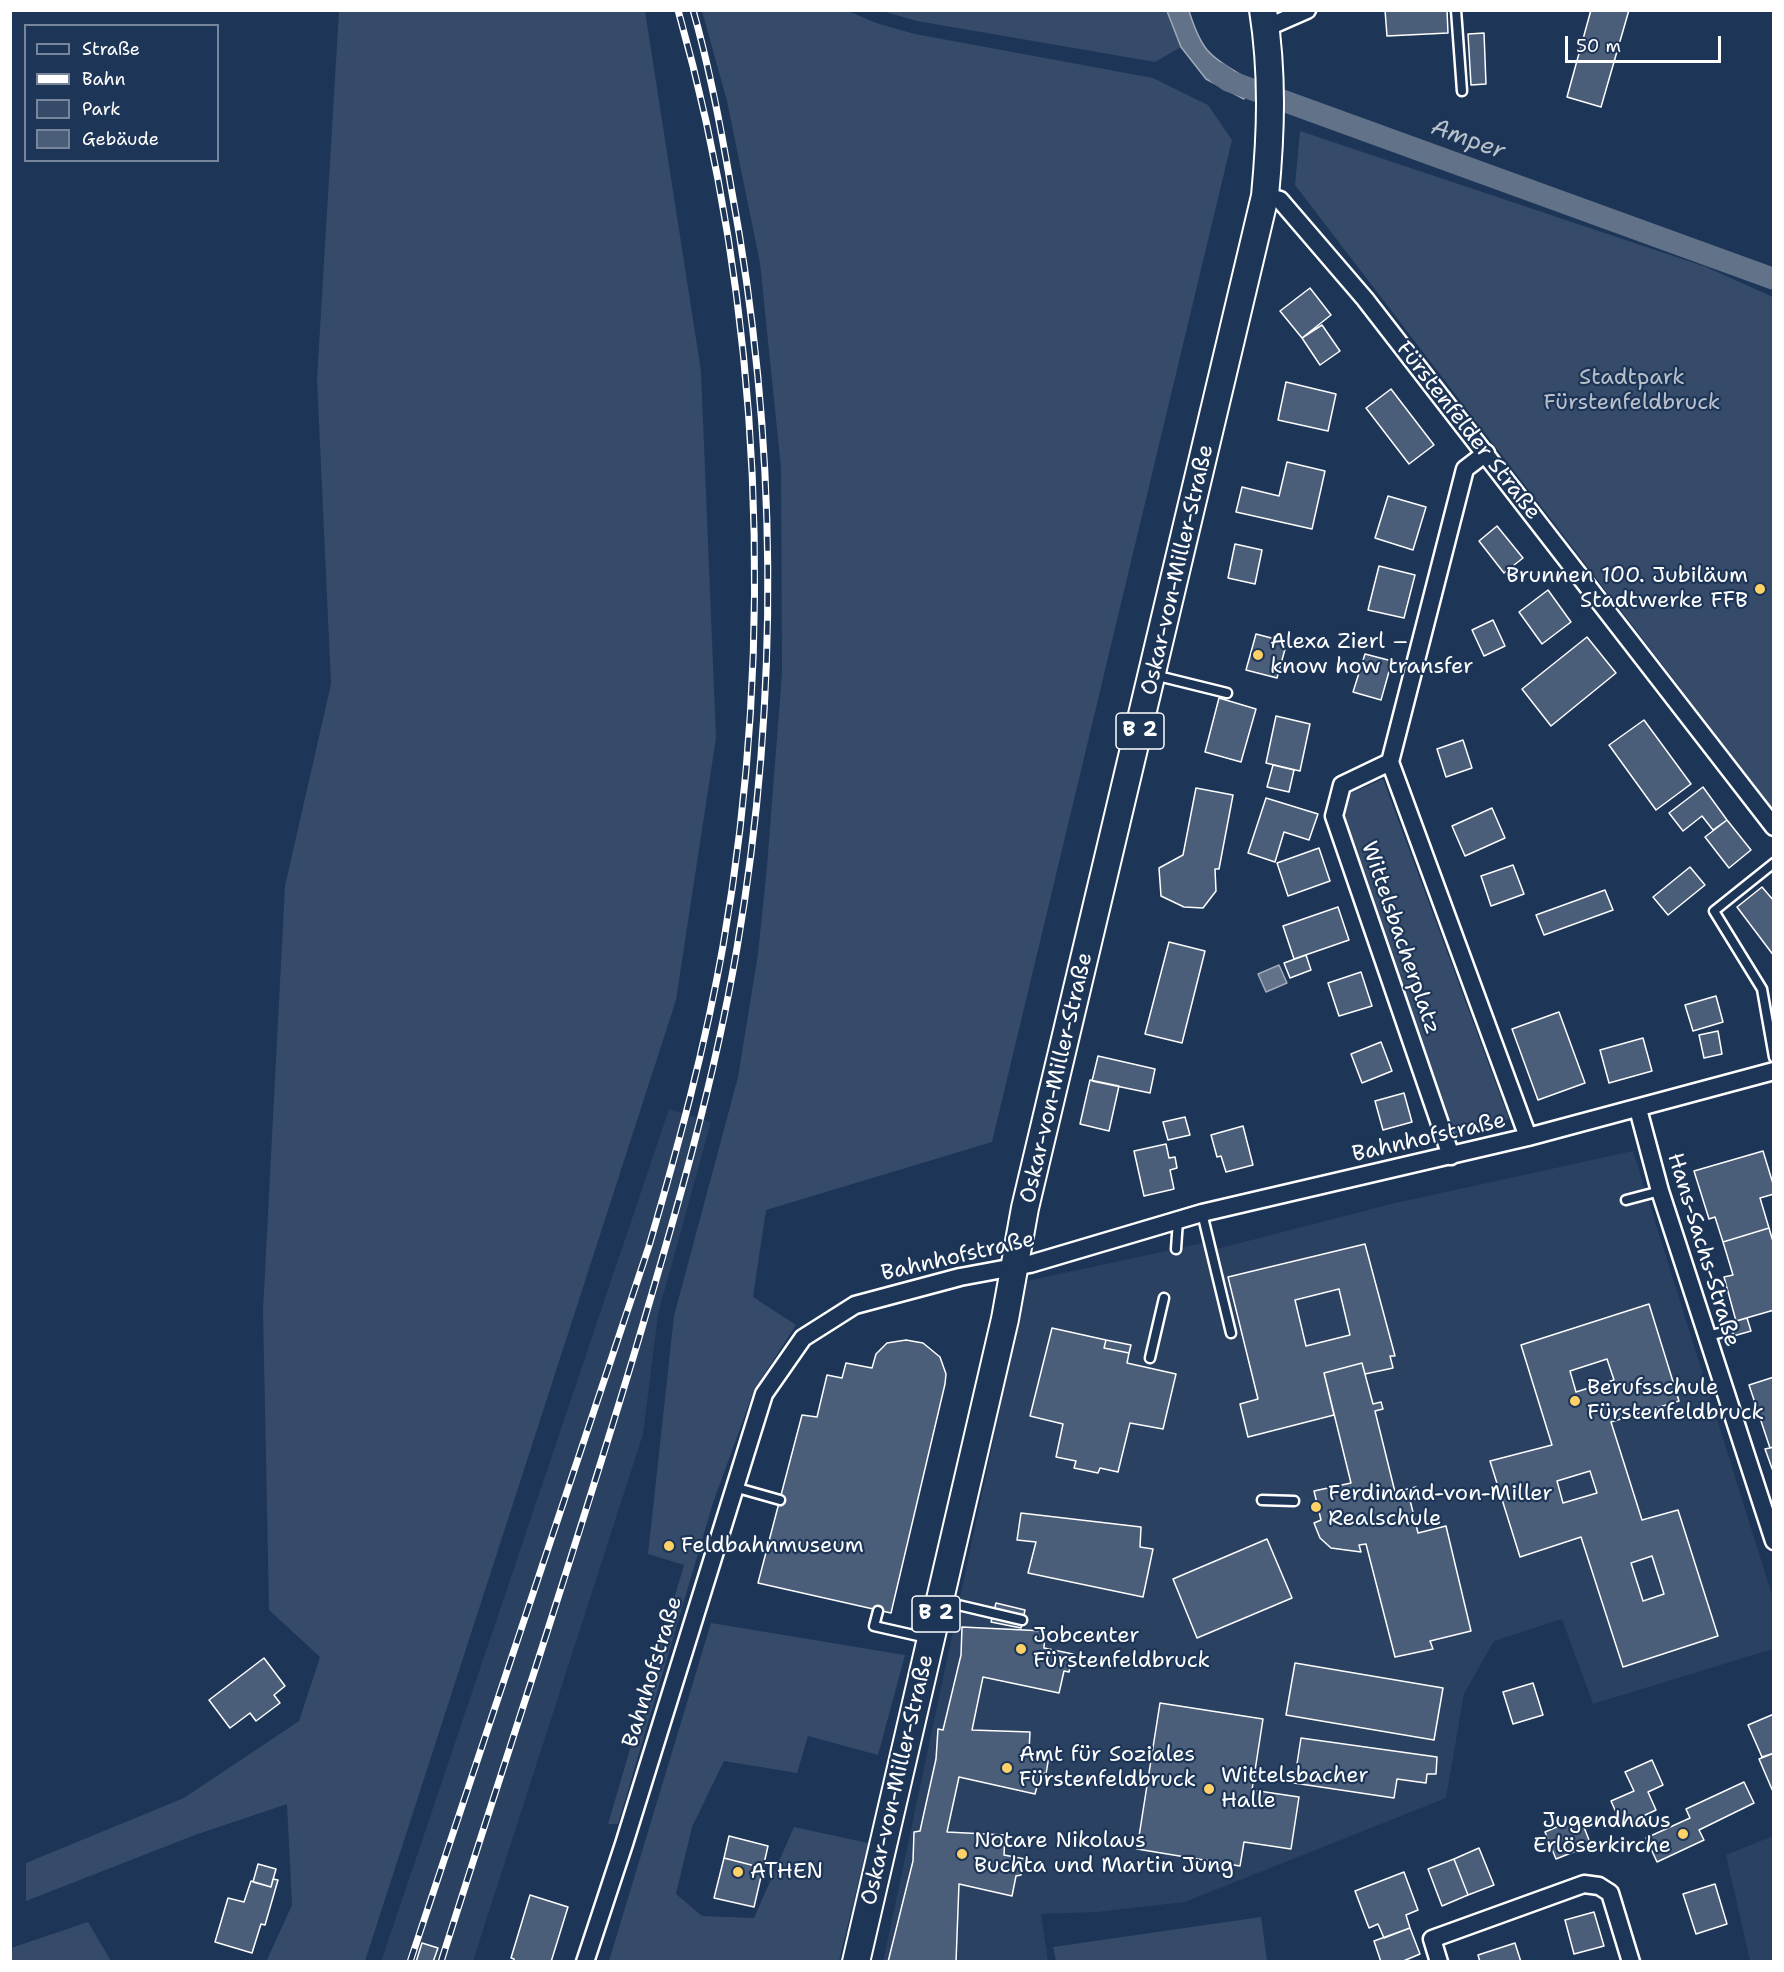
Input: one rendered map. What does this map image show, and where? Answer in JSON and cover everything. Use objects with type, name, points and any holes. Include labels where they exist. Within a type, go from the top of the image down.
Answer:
[{"type":"main road","name":"B 2","points":[[1264,19],[1272,112],[1265,196]]},
{"type":"main road","name":"Oskar-von-Miller-Straße","points":[[856,1962],[1016,1267],[1026,1208],[1265,196]]},
{"type":"street","points":[[1264,19],[1307,10]]},
{"type":"street","name":"Fürstenfelder Straße","points":[[1265,196],[1280,200],[1365,299],[1773,827]]},
{"type":"street","points":[[1486,453],[1465,469],[1390,762],[1528,1137]]},
{"type":"street","name":"Wittelsbacherplatz","points":[[1390,762],[1342,785],[1334,816],[1451,1156]]},
{"type":"street","name":"Bahnhofstraße","points":[[585,1962],[764,1394],[803,1338],[855,1305],[960,1277],[1016,1267],[1202,1213],[1451,1156],[1638,1109],[1773,1071]]},
{"type":"street","name":"Hans-Sachs-Straße","points":[[1638,1109],[1660,1191],[1773,1541]]},
{"type":"street","points":[[1439,1962],[1432,1939],[1584,1884],[1599,1886],[1610,1893],[1630,1962]]},
{"type":"lane","points":[[1456,10],[1462,91]]},
{"type":"lane","points":[[1153,675],[1227,693]]},
{"type":"lane","points":[[1773,863],[1714,911],[1762,988],[1773,1058]]},
{"type":"lane","points":[[1626,1200],[1660,1191]]},
{"type":"lane","points":[[1202,1213],[1231,1333]]},
{"type":"lane","points":[[1176,1249],[1178,1220]]},
{"type":"lane","points":[[1150,1358],[1164,1298]]},
{"type":"lane","points":[[1706,1336],[1728,1331]]},
{"type":"lane","points":[[734,1486],[780,1500]]},
{"type":"lane","points":[[1262,1500],[1294,1501]]},
{"type":"lane","points":[[940,1600],[1022,1620]]},
{"type":"lane","points":[[878,1611],[874,1626],[930,1638]]},
{"type":"shaded area","points":[[1167,11],[1189,11],[1207,50],[1221,63],[1243,76],[1244,99],[1206,79],[1181,47]]},
{"type":"shaded area","points":[[1279,965],[1287,983],[1266,992],[1258,974]]},
{"type":"shaded area","points":[[669,1109],[711,1122],[658,1314],[643,1434],[473,1961],[381,1962]]},
{"type":"shaded area","points":[[1633,1151],[1773,1598],[1773,1649],[1593,1704],[1562,1619],[1494,1641],[1464,1694],[1446,1798],[1185,1902],[1097,1912],[1041,1914],[1048,1961],[883,1962],[1027,1281],[1203,1243],[1209,1251],[1391,1204]]},
{"type":"shaded area","points":[[1773,1836],[1773,1961],[1750,1961],[1726,1855]]},
{"type":"green space","points":[[339,11],[645,11],[701,371],[716,738],[676,1000],[365,1961],[266,1962],[292,1905],[287,1804],[195,1835],[26,1901],[26,1863],[184,1798],[299,1721],[320,1657],[269,1610],[263,1310],[285,886],[331,684],[317,379]]},
{"type":"green space","points":[[702,11],[848,11],[876,23],[915,34],[1153,78],[1208,105],[1232,140],[992,1142],[766,1210],[753,1297],[796,1325],[754,1390],[713,1503],[618,1824],[608,1824],[684,1565],[648,1554],[674,1316],[738,1077],[758,954],[782,673],[781,468],[760,263],[727,101]]},
{"type":"green space","points":[[882,11],[1167,11],[1181,47],[1155,62],[917,21]]},
{"type":"green space","name":"Stadtpark Fürstenfeldbruck","points":[[1300,131],[1706,267],[1773,297],[1773,809],[1295,185]]},
{"type":"green space","points":[[1383,779],[1509,1119],[1454,1136],[1343,816],[1351,793]]},
{"type":"green space","points":[[711,1623],[905,1655],[878,1755],[808,1736],[797,1773],[724,1761],[692,1827],[676,1894],[702,1916],[754,1918],[794,1827],[868,1843],[839,1961],[609,1961]]},
{"type":"green space","points":[[1261,1917],[1267,1961],[1056,1961],[1053,1947]]},
{"type":"green space","points":[[88,1922],[111,1961],[11,1961],[11,1948]]},
{"type":"building","points":[[1385,10],[1447,10],[1448,33],[1387,36]]},
{"type":"building","points":[[1591,10],[1629,10],[1601,107],[1567,97]]},
{"type":"building","points":[[1484,33],[1486,84],[1471,85],[1468,34]]},
{"type":"building","points":[[1310,288],[1331,315],[1302,338],[1280,311]]},
{"type":"building","points":[[1322,325],[1340,351],[1320,365],[1302,338]]},
{"type":"building","points":[[1286,382],[1336,394],[1328,431],[1278,420]]},
{"type":"building","points":[[1391,389],[1434,445],[1409,464],[1366,408]]},
{"type":"building","points":[[1287,462],[1325,471],[1312,529],[1236,512],[1242,487],[1279,496]]},
{"type":"building","points":[[1388,496],[1426,507],[1413,550],[1375,538]]},
{"type":"building","points":[[1497,526],[1523,558],[1504,573],[1479,541]]},
{"type":"building","points":[[1235,544],[1262,550],[1255,584],[1228,578]]},
{"type":"building","points":[[1379,566],[1415,575],[1404,618],[1368,610]]},
{"type":"building","points":[[1548,590],[1571,622],[1542,644],[1519,612]]},
{"type":"building","points":[[1493,620],[1505,646],[1484,656],[1472,630]]},
{"type":"building","points":[[1256,634],[1287,642],[1277,678],[1246,670]]},
{"type":"building","points":[[1587,637],[1616,673],[1551,726],[1522,689]]},
{"type":"building","points":[[1365,654],[1392,661],[1381,700],[1353,692]]},
{"type":"building","points":[[1219,698],[1256,709],[1241,762],[1205,752]]},
{"type":"building","points":[[1276,716],[1310,724],[1300,771],[1266,763]]},
{"type":"building","points":[[1644,720],[1691,784],[1656,810],[1609,745]]},
{"type":"building","points":[[1463,740],[1472,768],[1446,777],[1437,749]]},
{"type":"building","points":[[1273,765],[1294,770],[1289,792],[1267,787]]},
{"type":"building","points":[[1703,787],[1727,820],[1713,830],[1702,816],[1683,831],[1669,813]]},
{"type":"building","points":[[1196,788],[1233,795],[1219,869],[1215,869],[1216,891],[1203,908],[1184,907],[1161,896],[1159,868],[1183,855]]},
{"type":"building","points":[[1266,798],[1318,814],[1309,840],[1284,832],[1275,862],[1248,853]]},
{"type":"building","points":[[1492,808],[1505,838],[1465,856],[1452,826]]},
{"type":"building","points":[[1727,820],[1751,850],[1729,868],[1705,837]]},
{"type":"building","points":[[1319,848],[1330,881],[1288,896],[1277,863]]},
{"type":"building","points":[[1513,865],[1524,894],[1491,906],[1481,876]]},
{"type":"building","points":[[1690,867],[1705,885],[1668,915],[1653,897]]},
{"type":"building","points":[[1762,887],[1774,901],[1774,956],[1737,907]]},
{"type":"building","points":[[1605,890],[1613,910],[1544,935],[1536,915]]},
{"type":"building","points":[[1338,907],[1349,940],[1294,959],[1283,926]]},
{"type":"building","points":[[1169,942],[1205,951],[1182,1043],[1145,1034]]},
{"type":"building","points":[[1306,955],[1311,970],[1290,978],[1284,963]]},
{"type":"building","points":[[1361,972],[1372,1006],[1339,1016],[1328,983]]},
{"type":"building","points":[[1716,996],[1723,1022],[1693,1031],[1685,1005]]},
{"type":"building","points":[[1559,1012],[1585,1083],[1538,1100],[1512,1029]]},
{"type":"building","points":[[1718,1031],[1722,1054],[1704,1058],[1699,1035]]},
{"type":"building","points":[[1643,1038],[1652,1071],[1609,1083],[1600,1050]]},
{"type":"building","points":[[1381,1042],[1392,1071],[1362,1083],[1351,1054]]},
{"type":"building","points":[[1098,1056],[1155,1069],[1150,1093],[1092,1081]]},
{"type":"building","points":[[1090,1080],[1119,1086],[1109,1131],[1080,1124]]},
{"type":"building","points":[[1404,1093],[1412,1122],[1383,1130],[1375,1101]]},
{"type":"building","points":[[1185,1117],[1190,1135],[1168,1140],[1163,1122]]},
{"type":"building","points":[[1243,1126],[1253,1165],[1226,1172],[1221,1156],[1217,1157],[1211,1135]]},
{"type":"building","points":[[1166,1144],[1169,1158],[1175,1157],[1177,1168],[1170,1170],[1174,1189],[1144,1196],[1134,1151]]},
{"type":"building","points":[[1763,1151],[1774,1187],[1774,1194],[1760,1198],[1769,1228],[1723,1242],[1715,1217],[1709,1219],[1694,1171]]},
{"type":"building","points":[[1769,1228],[1774,1245],[1774,1310],[1736,1321],[1724,1277],[1733,1275],[1723,1242]]},
{"type":"building","points":[[1365,1244],[1395,1356],[1390,1356],[1393,1368],[1365,1374],[1362,1363],[1324,1373],[1334,1415],[1248,1437],[1240,1404],[1258,1399],[1228,1277]],"holes":[[[1339,1289],[1350,1335],[1306,1346],[1295,1300]]]},
{"type":"building","points":[[1649,1304],[1679,1401],[1611,1422],[1642,1520],[1678,1510],[1718,1636],[1623,1667],[1581,1537],[1520,1557],[1490,1461],[1552,1445],[1521,1345]],"holes":[[[1607,1359],[1614,1380],[1576,1392],[1570,1371]],[[1590,1471],[1597,1493],[1563,1503],[1557,1481]],[[1652,1556],[1664,1594],[1643,1601],[1631,1563]]]},
{"type":"building","points":[[1747,1318],[1751,1331],[1730,1337],[1726,1324]]},
{"type":"building","points":[[1052,1328],[1106,1340],[1104,1348],[1129,1353],[1127,1363],[1176,1374],[1163,1429],[1130,1423],[1118,1472],[1100,1468],[1098,1473],[1074,1468],[1076,1461],[1056,1457],[1063,1424],[1030,1416]]},
{"type":"building","points":[[906,1340],[923,1343],[940,1357],[946,1374],[891,1613],[758,1583],[802,1415],[817,1417],[827,1375],[842,1378],[846,1363],[872,1368],[876,1354],[887,1343]]},
{"type":"building","points":[[1106,1340],[1131,1345],[1129,1353],[1104,1348]]},
{"type":"building","points":[[1362,1363],[1373,1404],[1381,1402],[1383,1409],[1375,1411],[1395,1492],[1416,1487],[1419,1498],[1410,1500],[1418,1533],[1446,1526],[1471,1631],[1430,1641],[1433,1649],[1395,1657],[1366,1544],[1359,1545],[1361,1552],[1331,1548],[1320,1538],[1314,1523],[1321,1520],[1314,1491],[1351,1483],[1324,1373]]},
{"type":"building","points":[[1774,1377],[1774,1447],[1770,1448],[1749,1385]]},
{"type":"building","points":[[1774,1447],[1774,1474],[1765,1449]]},
{"type":"building","points":[[1021,1513],[1141,1527],[1140,1547],[1153,1549],[1143,1597],[1028,1573],[1036,1542],[1017,1540]]},
{"type":"building","points":[[1267,1539],[1292,1598],[1197,1638],[1173,1579]]},
{"type":"building","points":[[996,1603],[1025,1610],[1021,1628],[991,1622]]},
{"type":"building","points":[[962,1627],[1045,1631],[1044,1648],[1073,1654],[1069,1672],[1064,1671],[1059,1693],[983,1677],[972,1730],[1030,1732],[1029,1751],[1049,1756],[1046,1774],[1041,1772],[1035,1794],[959,1777],[947,1832],[1005,1835],[1004,1855],[1025,1859],[1021,1875],[1016,1876],[1012,1896],[959,1884],[956,1962],[888,1962],[913,1861],[914,1832],[920,1831],[936,1759],[938,1729],[943,1730],[961,1655]]},
{"type":"building","points":[[264,1658],[285,1686],[274,1695],[280,1703],[256,1721],[250,1713],[230,1728],[209,1700]]},
{"type":"building","points":[[1295,1663],[1443,1688],[1434,1740],[1286,1715]]},
{"type":"building","points":[[1533,1683],[1543,1715],[1513,1724],[1503,1692]]},
{"type":"building","points":[[1160,1703],[1263,1719],[1252,1790],[1299,1797],[1291,1849],[1244,1842],[1240,1866],[1137,1849]]},
{"type":"building","points":[[1774,1714],[1774,1753],[1762,1757],[1748,1725]]},
{"type":"building","points":[[1301,1738],[1437,1757],[1436,1774],[1427,1774],[1426,1783],[1397,1779],[1394,1798],[1294,1783]]},
{"type":"building","points":[[1774,1753],[1774,1794],[1759,1759]]},
{"type":"building","points":[[1652,1760],[1663,1785],[1648,1792],[1656,1810],[1622,1826],[1611,1801],[1634,1791],[1625,1772]]},
{"type":"building","points":[[1744,1782],[1754,1803],[1699,1830],[1704,1840],[1657,1862],[1646,1838],[1690,1818],[1686,1809]]},
{"type":"building","points":[[1580,1817],[1591,1845],[1556,1859],[1545,1832]]},
{"type":"building","points":[[729,1836],[768,1846],[763,1868],[724,1858]]},
{"type":"building","points":[[1479,1848],[1494,1885],[1468,1895],[1454,1859]]},
{"type":"building","points":[[724,1858],[763,1868],[754,1907],[714,1898]]},
{"type":"building","points":[[1454,1859],[1468,1895],[1442,1906],[1428,1869]]},
{"type":"building","points":[[258,1864],[276,1869],[271,1887],[253,1882]]},
{"type":"building","points":[[1404,1872],[1418,1910],[1406,1915],[1410,1928],[1384,1938],[1378,1924],[1369,1928],[1355,1891]]},
{"type":"building","points":[[273,1879],[278,1880],[265,1925],[261,1924],[252,1953],[215,1942],[228,1898],[244,1902],[251,1881],[271,1887]]},
{"type":"building","points":[[1715,1884],[1727,1924],[1696,1934],[1683,1894]]},
{"type":"building","points":[[530,1895],[568,1907],[551,1962],[514,1962],[511,1958]]},
{"type":"building","points":[[1594,1912],[1604,1946],[1574,1954],[1565,1920]]},
{"type":"building","points":[[1410,1928],[1420,1954],[1401,1962],[1381,1962],[1374,1941]]},
{"type":"building","points":[[422,1943],[438,1948],[433,1962],[416,1962]]},
{"type":"building","points":[[1515,1943],[1521,1962],[1480,1962],[1478,1955]]},
{"type":"waterway","name":"Amper","points":[[1218,73],[1229,81],[1774,279]]},
{"type":"railway","points":[[410,1962],[649,1246],[708,1022],[723,946],[740,830],[750,713],[754,595],[752,476],[744,357],[728,240],[707,124],[678,10]]},
{"type":"railway","points":[[441,1962],[589,1502],[679,1199],[728,999],[751,854],[761,758],[766,663],[768,568],[765,472],[758,376],[747,281],[719,121],[693,10]]},
{"type":"place","name":"Brunnen 100. Jubiläum Stadtwerke FFB","points":[[1760,589]]},
{"type":"place","name":"Alexa Zierl – know how transfer","points":[[1258,655]]},
{"type":"place","name":"Berufsschule Fürstenfeldbruck","points":[[1575,1401]]},
{"type":"place","name":"Ferdinand-von-Miller Realschule","points":[[1316,1507]]},
{"type":"place","name":"Feldbahnmuseum","points":[[669,1546]]},
{"type":"place","name":"Jobcenter Fürstenfeldbruck","points":[[1021,1649]]},
{"type":"place","name":"Amt für Soziales Fürstenfeldbruck","points":[[1007,1768]]},
{"type":"place","name":"Wittelsbacher Halle","points":[[1209,1789]]},
{"type":"place","name":"Jugendhaus Erlöserkirche","points":[[1683,1834]]},
{"type":"place","name":"Notare Nikolaus Buchta und Martin Jung","points":[[962,1854]]},
{"type":"place","name":"ATHEN","points":[[738,1872]]}]
